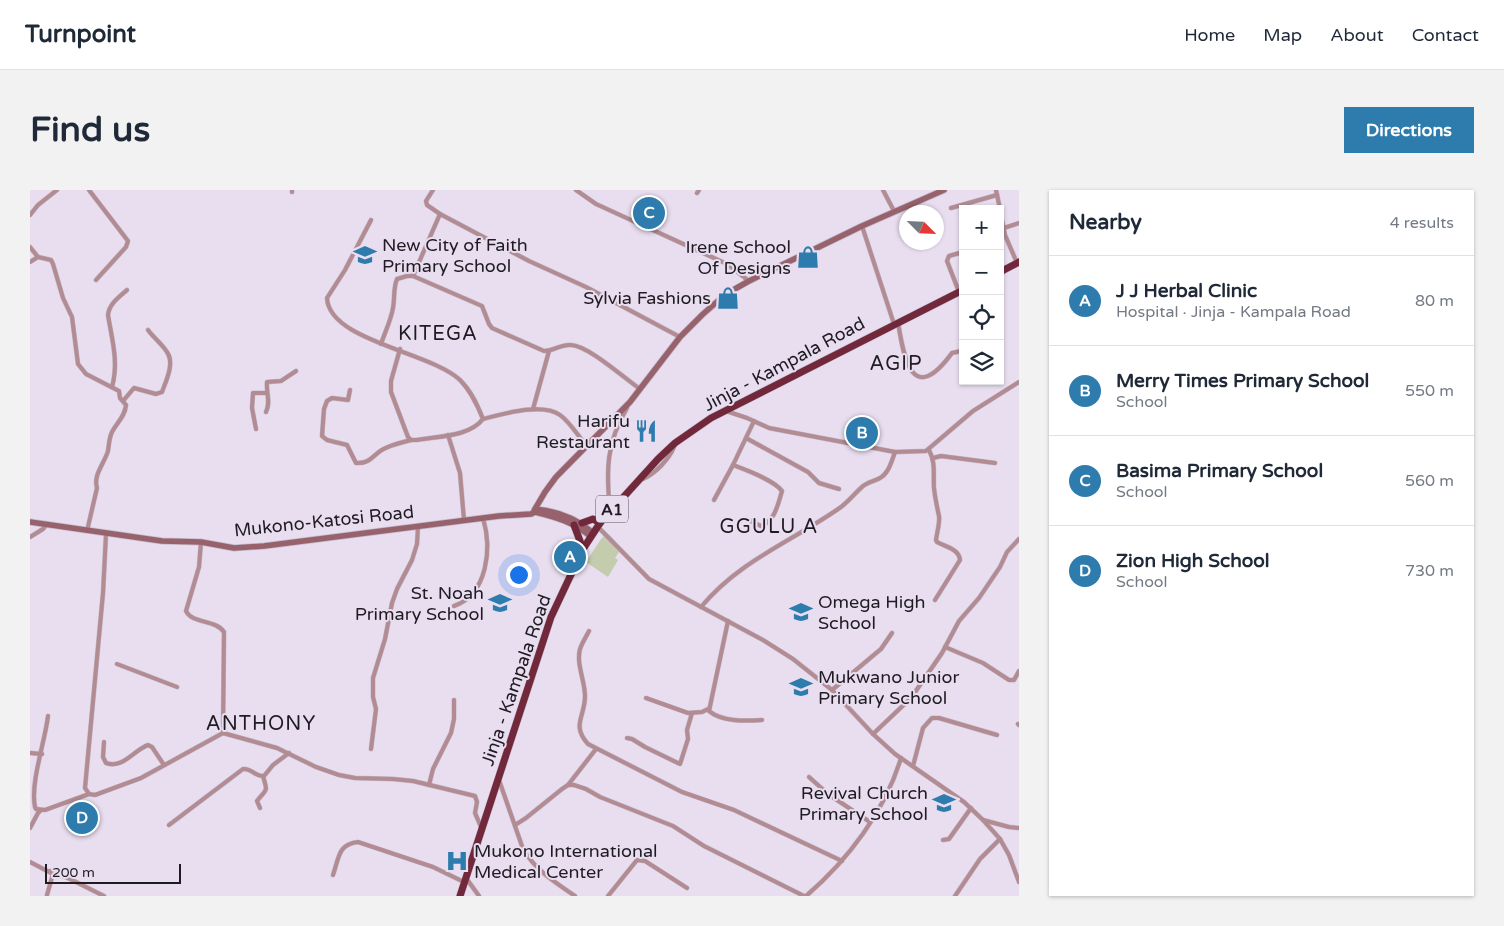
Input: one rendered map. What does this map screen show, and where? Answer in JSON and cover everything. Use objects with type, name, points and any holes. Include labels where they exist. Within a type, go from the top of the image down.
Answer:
[{"type":"highway","points":[[1004,270],[1018,264]]},
{"type":"highway","name":"Jinja - Kampala Road","points":[[460,896],[551,617],[583,549],[595,529],[658,459],[675,444],[724,410],[959,292]]},
{"type":"highway","points":[[583,549],[578,524],[593,518],[595,529]]},
{"type":"main road","points":[[534,512],[556,477],[630,402],[680,337],[726,294],[862,226],[944,190]]},
{"type":"main road","name":"Mukono-Katosi Road","points":[[30,522],[106,534],[162,541],[201,542],[234,548],[264,546],[534,512],[555,512],[578,524],[595,529]]},
{"type":"street","points":[[45,190],[49,196]]},
{"type":"street","points":[[30,215],[38,205],[57,190]]},
{"type":"street","points":[[89,190],[128,241],[126,247],[96,280]]},
{"type":"street","points":[[433,190],[426,202],[427,205],[440,214],[529,261],[586,287],[680,337]]},
{"type":"street","points":[[576,190],[596,204],[727,264],[749,281]]},
{"type":"street","points":[[882,190],[894,211]]},
{"type":"street","points":[[951,208],[996,192],[999,205]]},
{"type":"street","points":[[413,276],[440,214]]},
{"type":"street","points":[[371,220],[345,270],[327,298],[327,303],[333,314],[342,324],[356,333],[446,369],[469,390],[482,419]]},
{"type":"street","points":[[1018,264],[1004,228],[1019,223]]},
{"type":"street","points":[[862,226],[896,323],[909,369],[915,376],[921,378],[928,376],[944,365],[952,353],[959,351]]},
{"type":"street","points":[[30,247],[38,257],[51,260],[54,264],[58,283],[72,317],[78,364],[82,371],[95,380],[119,391],[120,398],[126,405],[126,411],[110,435],[108,453],[95,483],[97,488],[87,531]]},
{"type":"street","points":[[959,253],[950,256],[947,261],[959,287]]},
{"type":"street","points":[[30,262],[38,257]]},
{"type":"street","points":[[381,344],[393,309],[393,288],[397,279],[413,276],[482,306],[492,328],[531,346],[549,351],[564,345],[577,346],[588,351],[640,389]]},
{"type":"street","points":[[112,387],[116,370],[108,310],[127,290]]},
{"type":"street","points":[[123,401],[134,388],[156,394],[162,392],[169,371],[169,357],[148,330]]},
{"type":"street","points":[[400,349],[391,380],[391,392],[405,432],[411,440]]},
{"type":"street","points":[[533,409],[549,351]]},
{"type":"street","points":[[266,412],[268,407],[267,382],[281,381],[296,371]]},
{"type":"street","points":[[724,410],[769,428],[896,452],[914,452],[929,450],[974,411],[1019,382]]},
{"type":"street","points":[[350,390],[348,400],[332,398],[327,400],[324,409],[322,436],[328,440],[347,445],[356,463],[370,461],[378,452],[388,447],[411,440],[448,435],[474,428],[482,419],[533,409],[556,412],[586,445]]},
{"type":"street","points":[[256,429],[252,408],[252,393],[267,393]]},
{"type":"street","points":[[610,511],[607,482],[610,450],[615,430],[630,402]]},
{"type":"street","points":[[714,500],[754,421]]},
{"type":"street","points":[[448,435],[460,473],[464,520]]},
{"type":"street","points":[[746,438],[808,472],[818,483],[839,489]]},
{"type":"street","points":[[929,450],[933,458],[939,518],[936,540],[956,551],[960,556],[960,560],[935,600]]},
{"type":"street","points":[[701,607],[714,590],[746,565],[835,512],[863,487],[882,477],[886,473],[896,452]]},
{"type":"street","points":[[933,458],[941,456],[994,464]]},
{"type":"street","points":[[733,465],[769,481],[782,491],[776,511],[765,525],[761,526],[746,519]]},
{"type":"street","points":[[454,606],[464,603],[470,597],[484,572],[488,542],[483,518]]},
{"type":"street","points":[[30,537],[43,529],[47,524]]},
{"type":"street","points":[[371,749],[376,709],[373,697],[373,678],[392,603],[412,560],[417,544],[418,527]]},
{"type":"street","points":[[595,529],[649,579],[794,658],[832,690],[873,734],[901,758],[971,808],[1000,839],[1009,855],[1019,882]]},
{"type":"street","points":[[89,794],[85,788],[103,593],[106,534]]},
{"type":"street","points":[[873,734],[911,698],[928,676],[959,621],[979,598],[1000,567],[1007,552],[1019,539]]},
{"type":"street","points":[[201,542],[199,567],[186,611],[191,617],[216,624],[224,632],[223,733]]},
{"type":"street","points":[[646,698],[692,713],[708,709],[720,665],[728,621]]},
{"type":"street","points":[[589,631],[580,649],[579,661],[586,697],[579,726],[581,736],[588,744],[682,792],[734,810],[842,861]]},
{"type":"street","points":[[832,690],[881,648],[892,633]]},
{"type":"street","points":[[945,647],[983,663],[1009,680],[1014,680],[1019,671]]},
{"type":"street","points":[[117,664],[177,687]]},
{"type":"street","points":[[429,784],[433,769],[451,734],[454,719],[454,700]]},
{"type":"street","points":[[708,709],[715,715],[731,720],[762,720]]},
{"type":"street","points":[[627,738],[680,764],[688,738],[687,730],[692,713]]},
{"type":"street","points":[[41,810],[35,807],[33,790],[42,754],[48,716]]},
{"type":"street","points":[[913,766],[923,728],[932,718],[939,718],[997,735]]},
{"type":"street","points":[[30,828],[41,810],[89,794],[95,795],[141,778],[223,733],[277,748],[316,767],[339,775],[429,784],[475,796],[477,802],[474,813],[481,827]]},
{"type":"street","points":[[104,742],[103,757],[106,763],[119,764],[142,747],[148,745],[152,747],[164,765]]},
{"type":"street","points":[[515,825],[568,785],[596,749]]},
{"type":"street","points":[[30,753],[42,754]]},
{"type":"street","points":[[263,776],[288,753]]},
{"type":"street","points":[[568,785],[586,789],[600,797],[673,826],[704,846],[805,896],[824,881],[842,861],[870,822],[886,799],[895,780],[901,758]]},
{"type":"street","points":[[169,825],[243,769],[250,770],[258,776],[263,776]]},
{"type":"street","points":[[260,808],[257,801],[267,787],[263,776]]},
{"type":"street","points":[[809,777],[828,794],[870,822]]},
{"type":"street","points":[[498,778],[523,849],[533,865],[575,896]]},
{"type":"street","points":[[944,840],[949,839],[971,808]]},
{"type":"street","points":[[983,820],[1009,828],[1019,828]]},
{"type":"street","points":[[956,896],[980,859],[1000,839]]},
{"type":"street","points":[[334,875],[344,846],[358,842],[433,867],[465,880],[479,896]]},
{"type":"street","points":[[608,896],[637,860],[645,861],[686,888]]},
{"type":"street","points":[[30,862],[104,896]]},
{"type":"street","points":[[46,895],[53,874],[50,871]]},
{"type":"green space","points":[[606,534],[610,535],[621,549],[615,558],[618,560],[608,577],[586,562]]},
{"type":"place","name":"Basima Primary School","points":[[649,213]]},
{"type":"place","name":"New City of Faith Primary School","points":[[365,255]]},
{"type":"place","name":"Irene School Of Designs","points":[[808,257]]},
{"type":"place","name":"Sylvia Fashions","points":[[728,298]]},
{"type":"place","name":"Harifu Restaurant","points":[[646,431]]},
{"type":"place","name":"Merry Times Primary School","points":[[862,433]]},
{"type":"place","name":"J J Herbal Clinic","points":[[570,557]]},
{"type":"place","name":"St. Noah Primary School","points":[[500,603]]},
{"type":"place","name":"Omega High School","points":[[801,612]]},
{"type":"place","name":"Mukwano Junior Primary School","points":[[801,687]]},
{"type":"place","name":"Revival Church Primary School","points":[[944,803]]},
{"type":"place","name":"Zion High School","points":[[82,818]]},
{"type":"place","name":"Mukono International Medical Center","points":[[457,861]]},
{"type":"district","name":"KITEGA","points":[[438,333]]},
{"type":"district","name":"AGIP","points":[[896,363]]},
{"type":"district","name":"GGULU A","points":[[769,526]]},
{"type":"district","name":"ANTHONY","points":[[261,723]]}]
